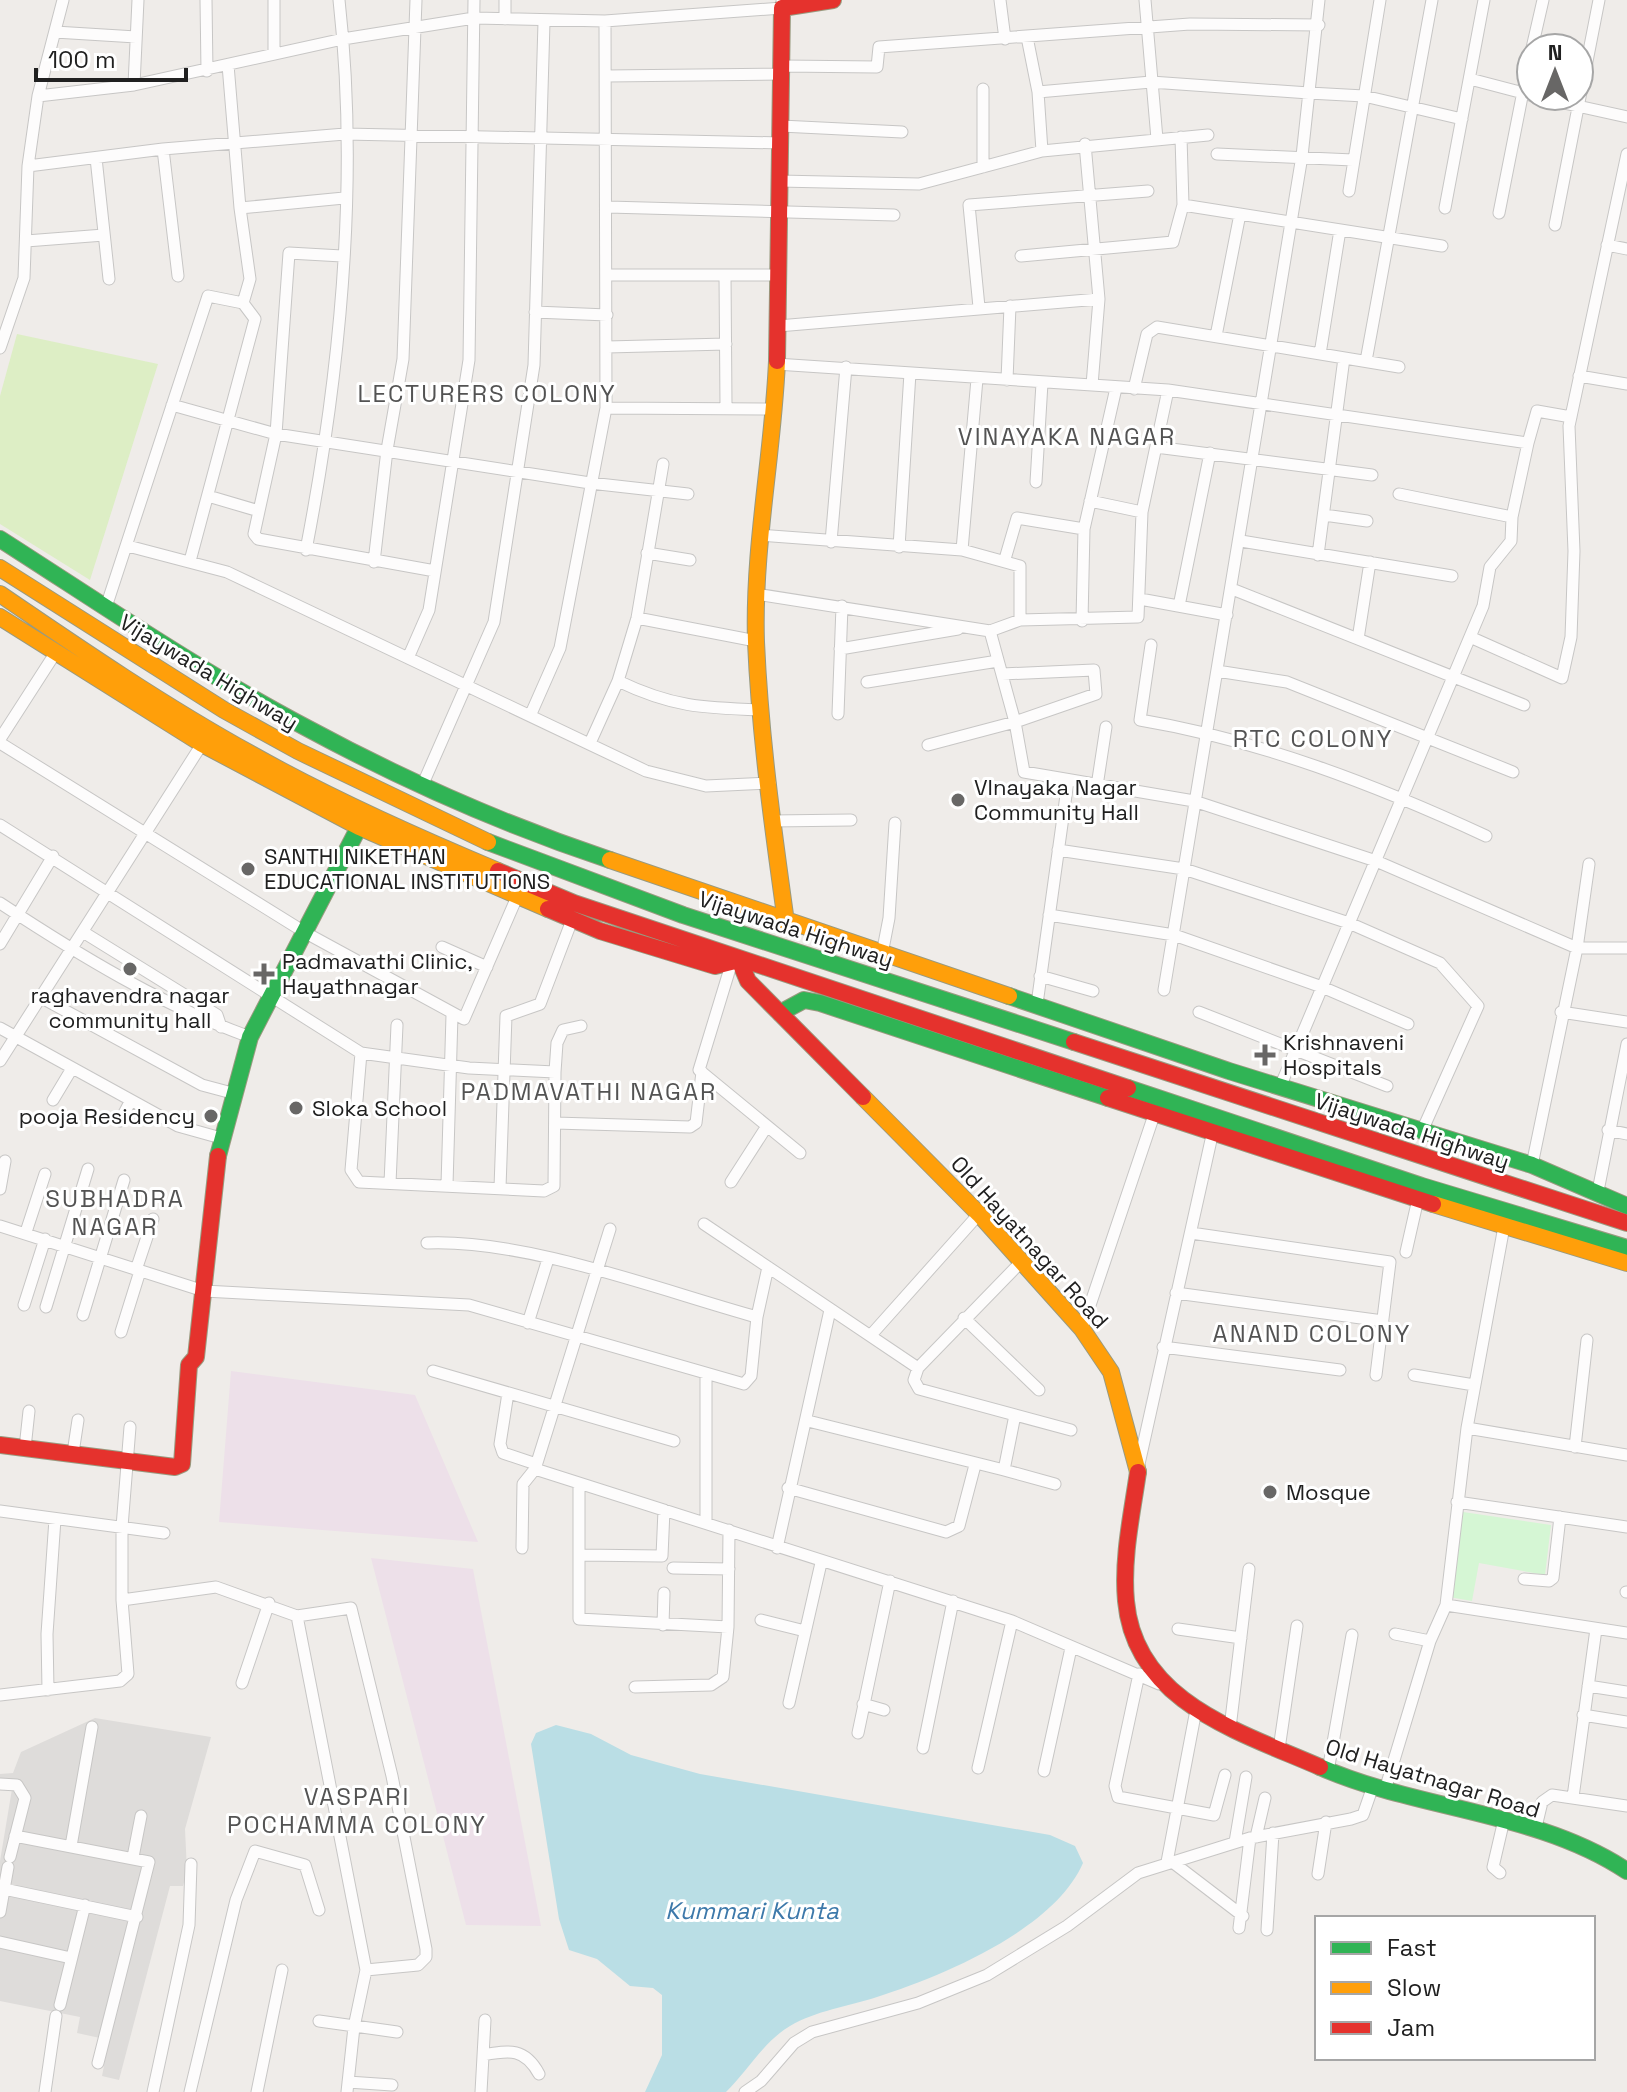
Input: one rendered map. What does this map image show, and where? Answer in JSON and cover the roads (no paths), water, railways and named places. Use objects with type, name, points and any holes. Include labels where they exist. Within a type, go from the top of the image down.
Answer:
[{"type":"main road","points":[[786,922],[772,821],[756,641],[759,535],[775,409],[782,4],[833,0]]},
{"type":"main road","points":[[0,539],[292,720],[422,786],[559,843],[1280,1087],[1532,1165],[1627,1206]]},
{"type":"main road","name":"Vijaywada Highway","points":[[0,568],[298,751],[510,852],[582,880],[1627,1223]]},
{"type":"main road","name":"Vijaywada Highway","points":[[0,594],[210,731],[285,772],[446,849],[574,903],[735,963],[1505,1220],[1627,1248]]},
{"type":"main road","points":[[0,617],[202,744],[359,827],[572,920],[715,966],[735,963]]},
{"type":"main road","points":[[152,693],[165,672]]},
{"type":"main road","points":[[0,1445],[175,1467],[182,1464],[189,1365],[196,1357],[221,1138],[232,1093],[250,1037],[359,827]]},
{"type":"main road","name":"Old Hayatnagar Road","points":[[735,963],[748,981],[979,1214],[1082,1329],[1111,1372],[1138,1469],[1127,1550],[1126,1601],[1135,1642],[1148,1668],[1167,1688],[1196,1710],[1230,1728],[1328,1771],[1535,1831],[1603,1855],[1627,1871]]},
{"type":"main road","points":[[780,1013],[804,1000],[820,1003],[1045,1067],[1155,1112],[1418,1199],[1505,1220],[1627,1263]]},
{"type":"street","points":[[0,348],[24,278],[28,166],[38,96],[63,0]]},
{"type":"street","points":[[134,85],[138,0]]},
{"type":"street","points":[[206,0],[207,71]]},
{"type":"street","points":[[274,0],[274,54]]},
{"type":"street","points":[[306,550],[327,442],[342,256],[345,134],[339,0]]},
{"type":"street","points":[[374,562],[387,450],[403,359],[418,25],[416,0]]},
{"type":"street","points":[[408,658],[429,610],[469,360],[474,0]]},
{"type":"street","points":[[505,0],[505,19]]},
{"type":"street","points":[[672,0],[672,14]]},
{"type":"street","points":[[1000,0],[1005,39]]},
{"type":"street","points":[[1145,0],[1157,139]]},
{"type":"street","points":[[1164,990],[1292,222],[1319,25],[1319,0]]},
{"type":"street","points":[[1349,191],[1380,0]]},
{"type":"street","points":[[1366,361],[1432,0]]},
{"type":"street","points":[[1445,208],[1484,0]]},
{"type":"street","points":[[1535,32],[1543,0]]},
{"type":"street","points":[[1593,32],[1599,0]]},
{"type":"street","points":[[38,96],[134,85],[343,39],[474,18],[605,21],[732,4],[782,4]]},
{"type":"street","points":[[530,716],[560,648],[606,408],[608,141],[605,21]]},
{"type":"street","points":[[422,786],[494,622],[515,471],[534,365],[544,22]]},
{"type":"street","points":[[607,76],[877,67],[879,47],[1190,24],[1319,25]]},
{"type":"street","points":[[55,32],[136,37]]},
{"type":"street","points":[[1027,37],[1038,92],[1042,151]]},
{"type":"street","points":[[228,65],[233,143],[250,279],[243,303]]},
{"type":"street","points":[[1470,79],[1515,91]]},
{"type":"street","points":[[1038,92],[1151,82],[1364,96],[1462,119]]},
{"type":"street","points":[[983,89],[983,167]]},
{"type":"street","points":[[1499,213],[1524,112]]},
{"type":"street","points":[[1555,225],[1577,112]]},
{"type":"street","points":[[1595,112],[1627,117]]},
{"type":"street","points":[[28,166],[163,149],[345,134],[608,141],[902,132]]},
{"type":"street","points":[[779,181],[919,184],[1042,151],[1085,144],[1208,135]]},
{"type":"street","points":[[1021,256],[1173,242],[1183,205],[1181,137]]},
{"type":"street","points":[[1085,144],[1099,299],[1092,385]]},
{"type":"street","points":[[163,149],[178,276]]},
{"type":"street","points":[[1217,154],[1353,160]]},
{"type":"street","points":[[1470,637],[1562,678],[1571,637],[1574,551],[1571,417],[1607,245],[1624,185],[1627,154]]},
{"type":"street","points":[[96,158],[109,279]]},
{"type":"street","points":[[979,307],[969,205],[1148,191]]},
{"type":"street","points":[[240,208],[344,198]]},
{"type":"street","points":[[1183,205],[1442,246]]},
{"type":"street","points":[[608,207],[894,215]]},
{"type":"street","points":[[1216,336],[1240,214]]},
{"type":"street","points":[[1320,354],[1340,230]]},
{"type":"street","points":[[26,241],[104,235]]},
{"type":"street","points":[[1607,245],[1627,249]]},
{"type":"street","points":[[342,256],[289,253],[276,434],[255,538],[306,550],[435,571]]},
{"type":"street","points":[[607,275],[778,275]]},
{"type":"street","points":[[725,275],[726,406]]},
{"type":"street","points":[[106,607],[208,296],[243,303],[255,319],[190,561]]},
{"type":"street","points":[[778,326],[1099,299]]},
{"type":"street","points":[[1007,380],[1010,306]]},
{"type":"street","points":[[535,312],[607,315]]},
{"type":"street","points":[[1134,389],[1151,328],[1399,367]]},
{"type":"street","points":[[607,347],[726,344]]},
{"type":"street","points":[[1318,555],[1344,358]]},
{"type":"street","points":[[776,364],[1168,390],[1528,443]]},
{"type":"street","points":[[831,542],[846,367]]},
{"type":"street","points":[[899,547],[910,373]]},
{"type":"street","points":[[1579,376],[1627,384]]},
{"type":"street","points":[[962,550],[977,379]]},
{"type":"street","points":[[1036,482],[1042,383]]},
{"type":"street","points":[[1082,621],[1084,529],[1116,388]]},
{"type":"street","points":[[756,594],[990,631],[1020,620],[1082,621],[1138,617],[1142,512],[1168,390]]},
{"type":"street","points":[[172,405],[276,434],[590,483],[688,494]]},
{"type":"street","points":[[606,408],[726,406],[775,409]]},
{"type":"street","points":[[1280,1087],[1483,606],[1490,567],[1511,541],[1512,517],[1537,411],[1571,417]]},
{"type":"street","points":[[1156,447],[1372,475]]},
{"type":"street","points":[[1179,606],[1210,453]]},
{"type":"street","points":[[590,743],[618,681],[637,618],[663,464]]},
{"type":"street","points":[[1399,494],[1512,517]]},
{"type":"street","points":[[208,496],[259,511]]},
{"type":"street","points":[[1090,501],[1142,512]]},
{"type":"street","points":[[1324,515],[1367,521]]},
{"type":"street","points":[[1005,559],[1017,518],[1084,529]]},
{"type":"street","points":[[759,535],[962,550],[1005,559],[1020,566],[1020,620]]},
{"type":"street","points":[[1241,541],[1452,576]]},
{"type":"street","points":[[128,546],[227,572],[469,684],[646,771],[706,786],[770,783]]},
{"type":"street","points":[[647,553],[690,560]]},
{"type":"street","points":[[1358,639],[1370,562]]},
{"type":"street","points":[[1232,589],[1524,705]]},
{"type":"street","points":[[1140,599],[1227,615]]},
{"type":"street","points":[[838,714],[842,606]]},
{"type":"street","points":[[637,618],[756,641]]},
{"type":"street","points":[[840,649],[968,627]]},
{"type":"street","points":[[990,631],[1015,722],[1024,772],[1194,801],[1376,861],[1577,948],[1627,948]]},
{"type":"street","points":[[1151,645],[1140,720],[1206,731],[1402,798],[1486,836]]},
{"type":"street","points":[[56,652],[0,741],[306,933],[452,1015],[464,1019],[517,897]]},
{"type":"street","points":[[867,682],[998,661]]},
{"type":"street","points":[[928,745],[1015,722],[1096,694],[1094,670],[1002,674]]},
{"type":"street","points":[[1217,671],[1287,682],[1513,772]]},
{"type":"street","points":[[618,681],[658,700],[709,708],[761,710]]},
{"type":"street","points":[[1097,786],[1106,727]]},
{"type":"street","points":[[0,1061],[202,744]]},
{"type":"street","points":[[1037,1004],[1068,781]]},
{"type":"street","points":[[772,821],[851,820]]},
{"type":"street","points":[[882,954],[889,918],[895,823]]},
{"type":"street","points":[[0,843],[4,827],[361,1053],[450,1065],[555,1072]]},
{"type":"street","points":[[1058,850],[1184,869],[1349,923],[1440,963],[1478,1006],[1422,1131]]},
{"type":"street","points":[[0,944],[53,856]]},
{"type":"street","points":[[1532,1165],[1561,1012],[1577,948],[1589,864]]},
{"type":"street","points":[[0,903],[72,949],[212,1025],[250,1037]]},
{"type":"street","points":[[1049,915],[1174,935],[1322,987],[1408,1024]]},
{"type":"street","points":[[500,1188],[506,1016],[540,1004],[572,920]]},
{"type":"street","points":[[83,932],[217,1015],[221,1027]]},
{"type":"street","points":[[442,947],[487,967]]},
{"type":"street","points":[[735,963],[699,1070],[800,1153]]},
{"type":"street","points":[[1040,976],[1093,991]]},
{"type":"street","points":[[42,998],[202,1085],[232,1093]]},
{"type":"street","points":[[1199,1012],[1387,1086]]},
{"type":"street","points":[[1561,1012],[1627,1022]]},
{"type":"street","points":[[447,1185],[452,1015]]},
{"type":"street","points":[[390,1183],[397,1025]]},
{"type":"street","points":[[361,1053],[351,1170],[359,1182],[544,1191],[554,1186],[558,1037],[563,1030],[581,1026]]},
{"type":"street","points":[[0,1028],[71,1070],[178,1126],[221,1138]]},
{"type":"street","points":[[1598,1191],[1627,1044]]},
{"type":"street","points":[[53,1100],[71,1070]]},
{"type":"street","points":[[555,1123],[690,1127],[696,1123],[702,1072]]},
{"type":"street","points":[[120,1121],[130,1102]]},
{"type":"street","points":[[1082,1329],[1155,1112]]},
{"type":"street","points":[[731,1182],[767,1126]]},
{"type":"street","points":[[1608,1130],[1627,1134]]},
{"type":"street","points":[[1138,1469],[1213,1131]]},
{"type":"street","points":[[0,1189],[5,1161]]},
{"type":"street","points":[[46,1307],[88,1169]]},
{"type":"street","points":[[26,1232],[45,1174]]},
{"type":"street","points":[[83,1315],[124,1180]]},
{"type":"street","points":[[1406,1252],[1418,1199]]},
{"type":"street","points":[[871,1335],[979,1214]]},
{"type":"street","points":[[121,1332],[153,1219]]},
{"type":"street","points":[[745,2092],[761,2081],[794,2043],[812,2032],[918,2003],[987,1975],[1067,1926],[1124,1881],[1169,1862],[1253,1837],[1363,1815],[1379,1788],[1430,1641],[1446,1605],[1467,1428],[1505,1220]]},
{"type":"street","points":[[704,1224],[918,1368]]},
{"type":"street","points":[[0,1226],[204,1291],[469,1305],[706,1375],[748,1383],[768,1267]]},
{"type":"street","points":[[522,1548],[523,1484],[535,1467],[610,1229]]},
{"type":"street","points":[[1191,1233],[1383,1258],[1392,1267],[1376,1375]]},
{"type":"street","points":[[24,1305],[45,1239]]},
{"type":"street","points":[[427,1243],[470,1244],[548,1259],[757,1317]]},
{"type":"street","points":[[528,1323],[548,1259]]},
{"type":"street","points":[[1022,1261],[918,1368],[914,1380],[919,1389],[1071,1430]]},
{"type":"street","points":[[1176,1293],[1383,1321]]},
{"type":"street","points":[[777,1548],[788,1488],[808,1421],[830,1310]]},
{"type":"street","points":[[964,1318],[1039,1390]]},
{"type":"street","points":[[1575,1447],[1587,1340]]},
{"type":"street","points":[[1163,1347],[1340,1370]]},
{"type":"street","points":[[433,1371],[674,1441]]},
{"type":"street","points":[[706,1375],[706,1523]]},
{"type":"street","points":[[1414,1375],[1474,1385]]},
{"type":"street","points":[[508,1393],[500,1444],[503,1453],[579,1484],[1012,1621],[1167,1688]]},
{"type":"street","points":[[25,1448],[29,1411]]},
{"type":"street","points":[[1004,1470],[1015,1415]]},
{"type":"street","points":[[73,1453],[78,1420]]},
{"type":"street","points":[[808,1421],[1055,1484]]},
{"type":"street","points":[[0,1695],[126,1678],[128,1674],[122,1600],[122,1527],[130,1427]]},
{"type":"street","points":[[1467,1428],[1627,1455]]},
{"type":"street","points":[[788,1488],[946,1532],[959,1526],[975,1465]]},
{"type":"street","points":[[579,1484],[578,1614],[581,1621],[728,1627]]},
{"type":"street","points":[[1457,1502],[1627,1527]]},
{"type":"street","points":[[579,1555],[662,1556],[664,1510]]},
{"type":"street","points":[[0,1511],[164,1533]]},
{"type":"street","points":[[1524,1579],[1549,1581],[1553,1578],[1560,1517]]},
{"type":"street","points":[[48,1690],[47,1634],[55,1519]]},
{"type":"street","points":[[635,1687],[711,1685],[723,1677],[728,1627],[729,1530]]},
{"type":"street","points":[[789,1703],[821,1563]]},
{"type":"street","points":[[673,1568],[729,1569]]},
{"type":"street","points":[[1230,1728],[1249,1569]]},
{"type":"street","points":[[858,1733],[890,1581]]},
{"type":"street","points":[[122,1600],[216,1587],[269,1603],[297,1616],[351,1608],[392,1776],[426,1949],[426,1957],[418,1965],[366,1970]]},
{"type":"street","points":[[663,1625],[664,1593]]},
{"type":"street","points":[[923,1748],[953,1601]]},
{"type":"street","points":[[242,1683],[269,1603]]},
{"type":"street","points":[[1446,1605],[1627,1633]]},
{"type":"street","points":[[297,1616],[366,1970],[354,2027],[347,2087],[392,2085]]},
{"type":"street","points":[[761,1620],[805,1631]]},
{"type":"street","points":[[978,1768],[1012,1621]]},
{"type":"street","points":[[1279,1749],[1297,1626]]},
{"type":"street","points":[[1178,1629],[1241,1638]]},
{"type":"street","points":[[1573,1797],[1596,1629]]},
{"type":"street","points":[[1395,1634],[1430,1641]]},
{"type":"street","points":[[1328,1771],[1352,1635]]},
{"type":"street","points":[[1044,1771],[1071,1648]]},
{"type":"street","points":[[1139,1674],[1115,1791],[1123,1800],[1216,1814],[1225,1775]]},
{"type":"street","points":[[1588,1686],[1627,1692]]},
{"type":"street","points":[[863,1704],[884,1710]]},
{"type":"street","points":[[1169,1862],[1175,1809],[1196,1710]]},
{"type":"street","points":[[1583,1715],[1627,1722]]},
{"type":"street","points":[[71,1846],[92,1727]]},
{"type":"street","points":[[1235,1842],[1246,1777]]},
{"type":"street","points":[[0,1784],[17,1785],[25,1798],[0,1912]]},
{"type":"street","points":[[1535,1831],[1545,1798],[1552,1795],[1627,1806]]},
{"type":"street","points":[[1239,1928],[1253,1837],[1265,1798]]},
{"type":"street","points":[[133,1857],[141,1816]]},
{"type":"street","points":[[1318,1874],[1326,1822]]},
{"type":"street","points":[[1500,1873],[1493,1867],[1503,1824]]},
{"type":"street","points":[[1267,1930],[1273,1833]]},
{"type":"street","points":[[15,1836],[148,1860],[150,1865],[98,2063]]},
{"type":"street","points":[[190,2092],[236,1900],[255,1851],[305,1865],[319,1910]]},
{"type":"street","points":[[1169,1862],[1243,1916]]},
{"type":"street","points":[[153,2092],[189,1925],[191,1864]]},
{"type":"street","points":[[4,1889],[137,1917]]},
{"type":"street","points":[[45,2092],[58,2011],[85,1905]]},
{"type":"street","points":[[0,1942],[71,1958]]},
{"type":"street","points":[[257,2092],[282,1970]]},
{"type":"street","points":[[481,2092],[485,2020]]},
{"type":"street","points":[[319,2021],[397,2032]]},
{"type":"street","points":[[483,2055],[517,2051],[527,2055],[539,2074]]},
{"type":"water","name":"Kummari Kunta","points":[[556,1725],[591,1734],[631,1755],[700,1774],[1050,1835],[1075,1846],[1083,1863],[1068,1887],[1048,1909],[994,1947],[933,1977],[790,2026],[764,2048],[726,2092],[645,2092],[662,2055],[662,1995],[653,1988],[630,1986],[597,1959],[569,1950],[559,1919],[531,1744],[536,1733]]},
{"type":"place","name":"VInayaka Nagar Community Hall","points":[[958,800]]},
{"type":"place","name":"SANTHI NIKETHAN EDUCATIONAL INSTITUTIONS","points":[[248,869]]},
{"type":"place","name":"raghavendra nagar community hall","points":[[130,969]]},
{"type":"place","name":"Padmavathi Clinic, Hayathnagar","points":[[264,974]]},
{"type":"place","name":"Krishnaveni Hospitals","points":[[1265,1055]]},
{"type":"place","name":"Sloka School","points":[[296,1108]]},
{"type":"place","name":"pooja Residency","points":[[211,1116]]},
{"type":"place","name":"Mosque","points":[[1270,1492]]},
{"type":"district","name":"LECTURERS COLONY","points":[[487,393]]},
{"type":"district","name":"VINAYAKA NAGAR","points":[[1067,436]]},
{"type":"district","name":"RTC COLONY","points":[[1313,738]]},
{"type":"district","name":"PADMAVATHI NAGAR","points":[[589,1091]]},
{"type":"district","name":"SUBHADRA NAGAR","points":[[115,1212]]},
{"type":"district","name":"ANAND COLONY","points":[[1312,1333]]},
{"type":"district","name":"VASPARI POCHAMMA COLONY","points":[[357,1810]]}]
